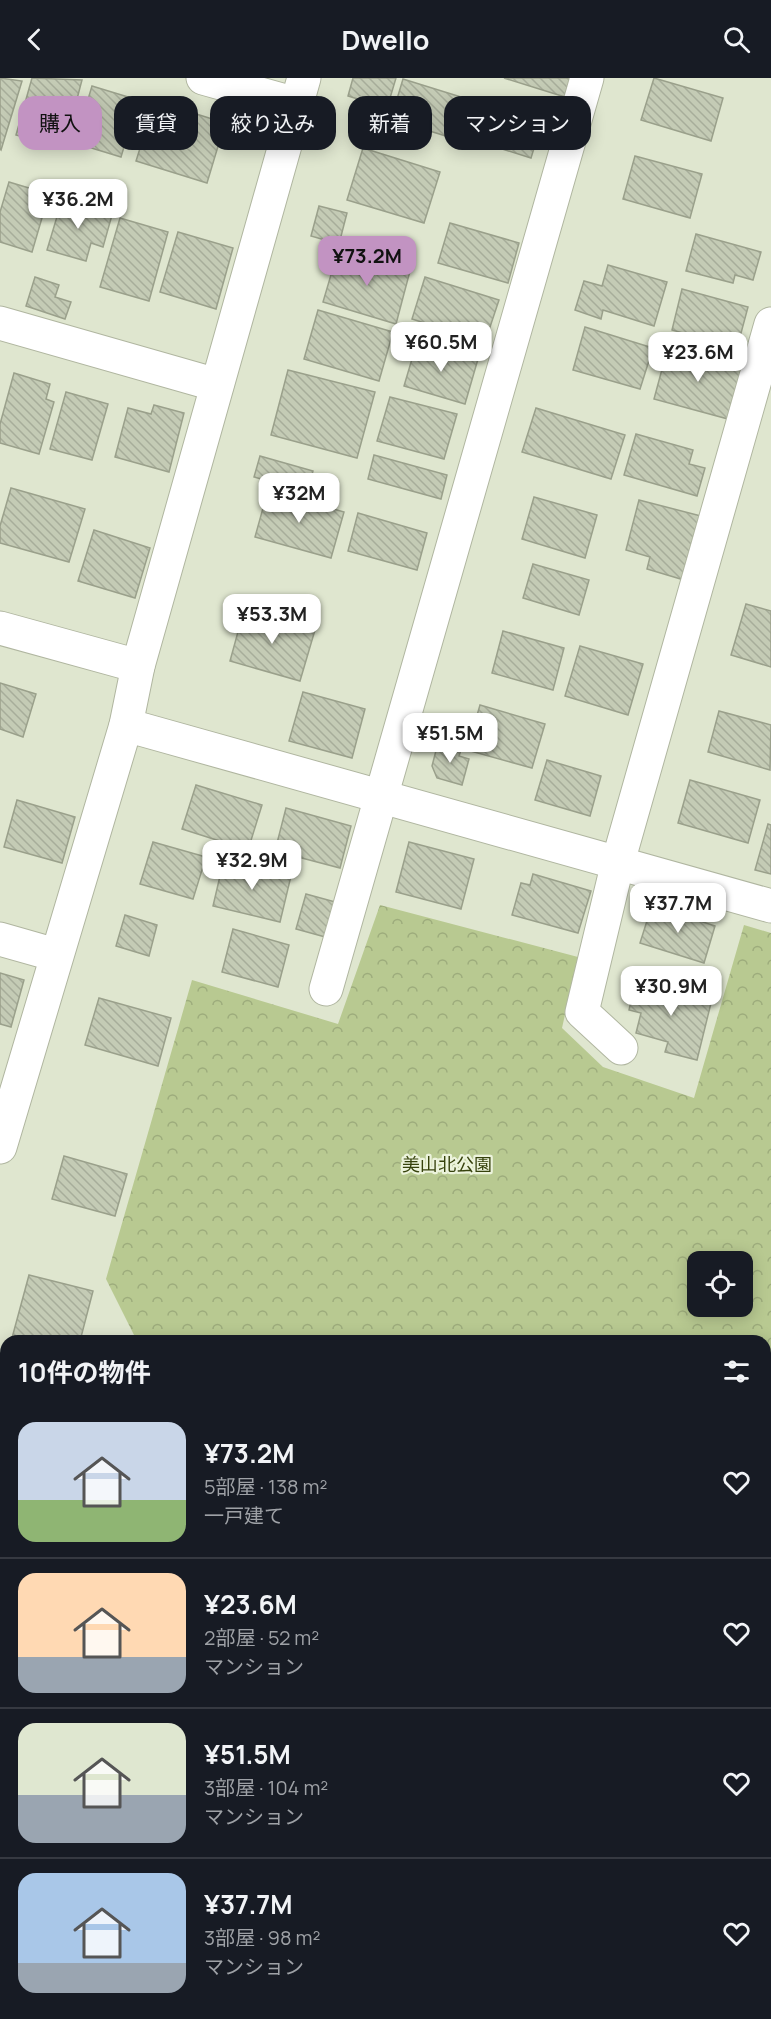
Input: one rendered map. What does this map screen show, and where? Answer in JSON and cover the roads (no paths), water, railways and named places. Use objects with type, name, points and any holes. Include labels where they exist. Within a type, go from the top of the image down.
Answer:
[{"type":"street","points":[[0,1147],[126,725],[138,666],[300,91],[203,78]]},
{"type":"street","points":[[326,989],[587,78]]},
{"type":"street","points":[[0,322],[218,385]]},
{"type":"street","points":[[621,1048],[582,1012],[618,862],[771,324]]},
{"type":"street","points":[[0,628],[138,666]]},
{"type":"street","points":[[126,725],[771,906]]},
{"type":"street","points":[[0,939],[56,955]]},
{"type":"park label","name":"美山北公園","points":[[447,1164]]}]
